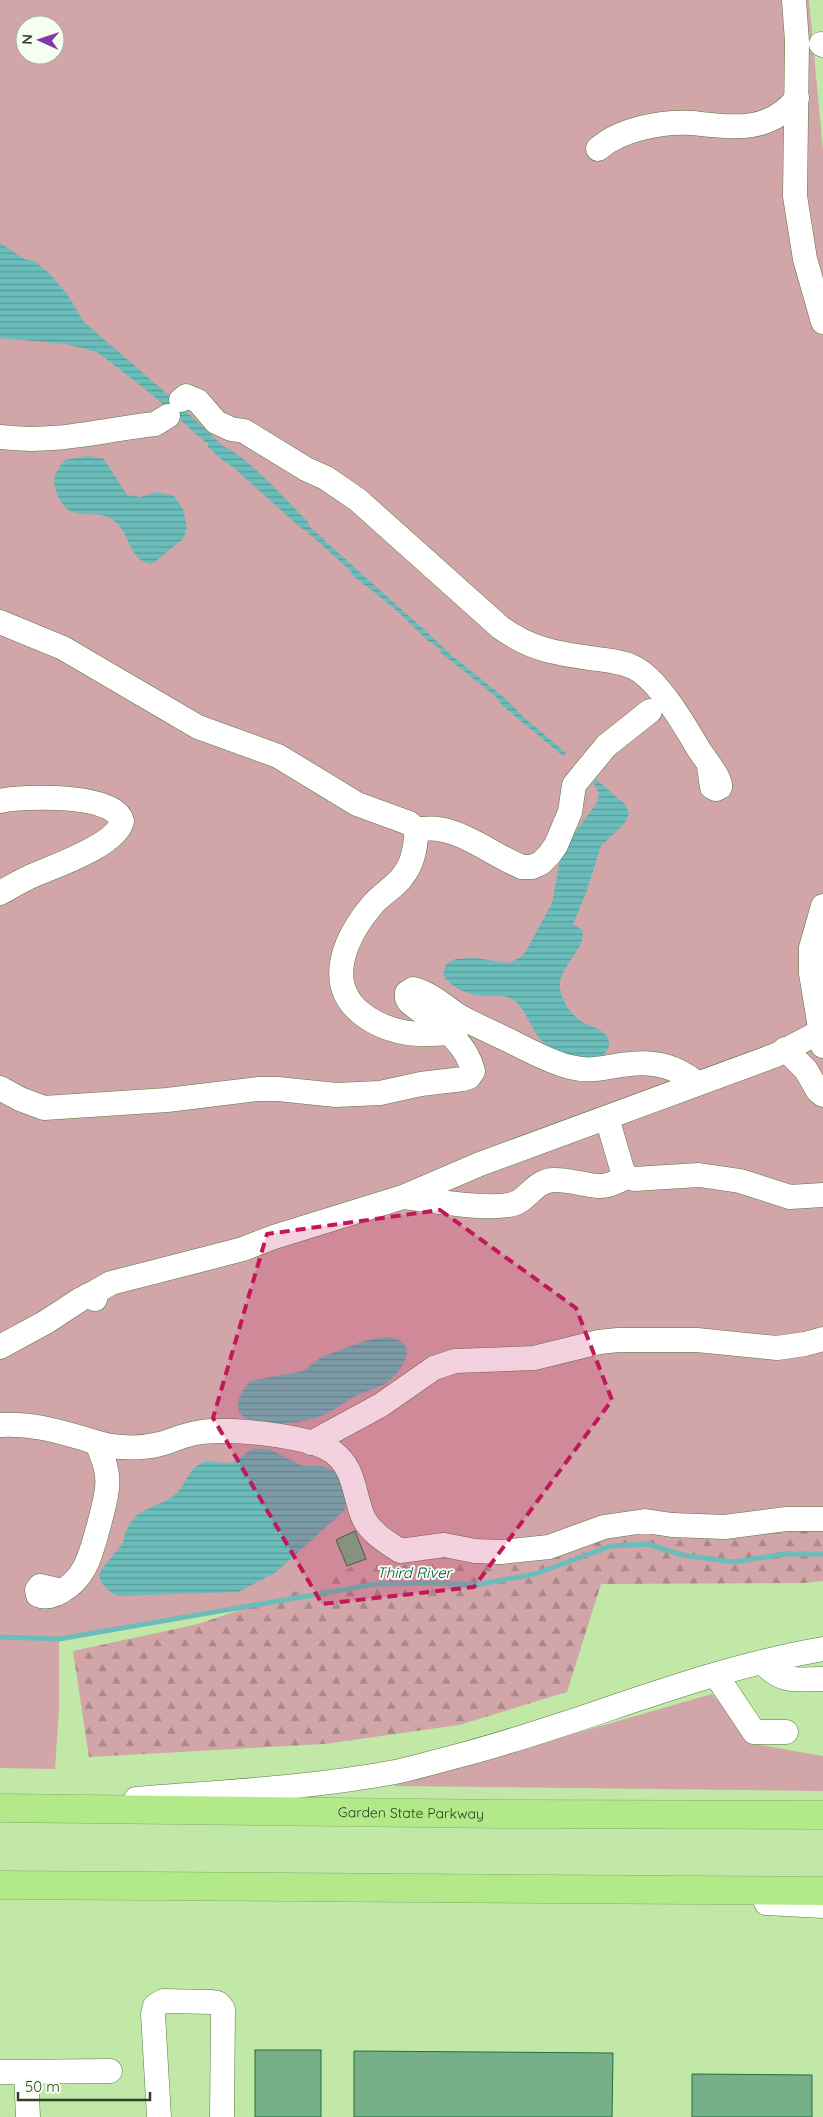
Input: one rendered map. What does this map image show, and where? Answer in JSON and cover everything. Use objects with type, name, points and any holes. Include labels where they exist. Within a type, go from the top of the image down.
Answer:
[{"type":"highway","name":"Garden State Parkway","points":[[0,1808],[502,1814],[823,1815]]},
{"type":"highway","points":[[0,1885],[823,1891]]},
{"type":"street","points":[[794,0],[797,42],[795,196],[805,259],[823,322]]},
{"type":"street","points":[[598,149],[615,136],[625,132],[668,124],[692,123],[728,128],[751,126],[781,115],[797,98]]},
{"type":"street","points":[[0,437],[53,440],[155,424],[175,408],[186,396],[194,398],[216,422],[231,429],[244,431],[343,489],[358,500],[501,628],[516,639],[541,648],[623,664],[643,673],[684,724],[709,766]]},
{"type":"street","points":[[0,622],[63,648],[128,684],[172,713],[198,727],[278,756],[357,804],[409,823],[417,830]]},
{"type":"street","points":[[417,830],[425,828],[442,829],[522,867],[532,867],[541,863],[556,845],[563,829],[570,812],[574,785],[606,746],[650,712]]},
{"type":"street","points":[[0,800],[41,797],[94,802],[117,812],[122,821],[116,831],[94,848],[68,863],[26,879],[0,893]]},
{"type":"street","points":[[417,830],[412,861],[402,877],[375,902],[348,938],[343,955],[343,983],[348,998],[357,1010],[369,1020],[384,1027],[415,1035],[482,1028]]},
{"type":"street","points":[[444,1192],[480,1164],[608,1118],[822,1036],[811,972],[811,948],[823,906]]},
{"type":"street","points":[[0,1088],[20,1099],[44,1108],[167,1100],[258,1089],[278,1089],[336,1095],[380,1093],[421,1084],[463,1079],[469,1076],[473,1070],[468,1055],[460,1043],[409,1002],[406,998],[409,990],[419,990],[482,1028],[544,1058],[563,1065],[595,1070],[629,1064],[660,1064],[681,1071],[697,1083]]},
{"type":"street","points":[[786,1050],[806,1070],[818,1091],[823,1095]]},
{"type":"street","points":[[608,1118],[622,1169],[627,1177]]},
{"type":"street","points":[[0,1347],[46,1322],[87,1296],[95,1299],[97,1290],[111,1282],[243,1249],[274,1237],[402,1197],[444,1192],[479,1206],[500,1205],[517,1202],[540,1184],[551,1180],[572,1181],[598,1186],[610,1184],[627,1177],[634,1179],[699,1175],[740,1181],[790,1197],[823,1195]]},
{"type":"street","points":[[311,1443],[381,1405],[434,1368],[455,1361],[534,1358],[599,1342],[618,1340],[697,1340],[777,1348],[823,1339]]},
{"type":"street","points":[[0,1425],[38,1426],[106,1445],[158,1445],[193,1433],[206,1431],[251,1433],[311,1443],[331,1451],[341,1459],[354,1482],[363,1517],[379,1537],[400,1552],[444,1545],[475,1551],[501,1552],[549,1546],[604,1527],[645,1521],[672,1525],[725,1527],[786,1519],[823,1518]]},
{"type":"street","points":[[62,1591],[77,1580],[90,1558],[108,1488],[106,1445]]},
{"type":"street","points":[[31,1808],[335,1781],[396,1771],[466,1754],[716,1675],[780,1657],[823,1649]]},
{"type":"street","points":[[763,1663],[773,1674],[785,1679],[823,1679]]},
{"type":"street","points":[[716,1675],[754,1732],[786,1732]]},
{"type":"street","points":[[499,1889],[823,1906]]},
{"type":"street","points":[[159,2117],[153,2014],[155,2006],[163,2001],[212,2002],[218,2004],[223,2009],[222,2117]]},
{"type":"street","points":[[0,2072],[110,2071]]},
{"type":"street","points":[[26,2072],[28,2117]]},
{"type":"highlighted area","points":[[440,1210],[576,1308],[612,1400],[474,1587],[322,1604],[213,1418],[267,1234]]},
{"type":"green space","points":[[0,0],[809,0],[823,151],[823,1554],[376,1584],[59,1639],[59,1710],[55,1769],[0,1768]]},
{"type":"green space","points":[[823,1524],[823,1581],[803,1583],[601,1584],[567,1692],[459,1725],[324,1744],[89,1757],[73,1651],[198,1624],[329,1580],[408,1534],[652,1535]]},
{"type":"green space","points":[[712,1694],[755,1744],[823,1756],[823,1791],[393,1786]]},
{"type":"water","points":[[0,243],[24,259],[34,261],[47,271],[67,294],[84,322],[172,398],[223,446],[255,469],[308,522],[309,526],[321,537],[324,537],[324,540],[451,655],[506,699],[519,713],[566,753],[563,756],[503,706],[495,696],[440,652],[441,650],[427,640],[395,609],[352,575],[352,572],[305,530],[234,468],[222,460],[208,447],[208,443],[150,393],[97,352],[65,344],[0,338]]},
{"type":"water","points":[[87,456],[104,459],[127,495],[140,497],[157,492],[174,496],[183,509],[187,528],[183,539],[152,564],[144,562],[138,558],[124,532],[113,520],[97,514],[75,513],[68,509],[62,503],[56,491],[54,482],[56,474],[65,460]]},
{"type":"water","points":[[596,779],[626,805],[629,814],[624,824],[601,846],[586,893],[573,924],[582,930],[581,943],[560,980],[562,997],[572,1014],[579,1020],[603,1032],[609,1040],[605,1053],[589,1059],[578,1058],[547,1045],[537,1035],[518,1004],[511,998],[484,996],[466,992],[455,987],[443,975],[446,964],[456,959],[474,958],[509,963],[521,957],[526,951],[552,903],[560,860],[573,835],[597,803],[599,793],[593,782]]},
{"type":"water","points":[[384,1337],[402,1342],[406,1347],[407,1353],[396,1374],[381,1386],[353,1397],[326,1414],[306,1421],[287,1423],[259,1422],[248,1420],[239,1413],[239,1398],[250,1381],[303,1371],[322,1357],[364,1341]]},
{"type":"water","points":[[255,1448],[271,1450],[302,1466],[322,1466],[333,1471],[341,1479],[346,1501],[345,1510],[275,1573],[238,1592],[117,1596],[105,1587],[99,1574],[120,1547],[131,1521],[135,1517],[175,1494],[198,1465],[209,1461],[232,1462]]},
{"type":"building","points":[[355,1531],[366,1559],[347,1566],[336,1540]]},
{"type":"building","points":[[255,2050],[321,2050],[321,2117],[255,2117]]},
{"type":"building","points":[[354,2051],[613,2053],[612,2117],[354,2117]]},
{"type":"building","points":[[692,2074],[812,2075],[812,2117],[692,2117]]},
{"type":"waterway","name":"Third River","points":[[0,1637],[59,1639],[376,1584],[433,1583],[475,1585],[535,1574],[611,1546],[648,1544],[682,1555],[734,1562],[785,1554],[823,1554]]}]
